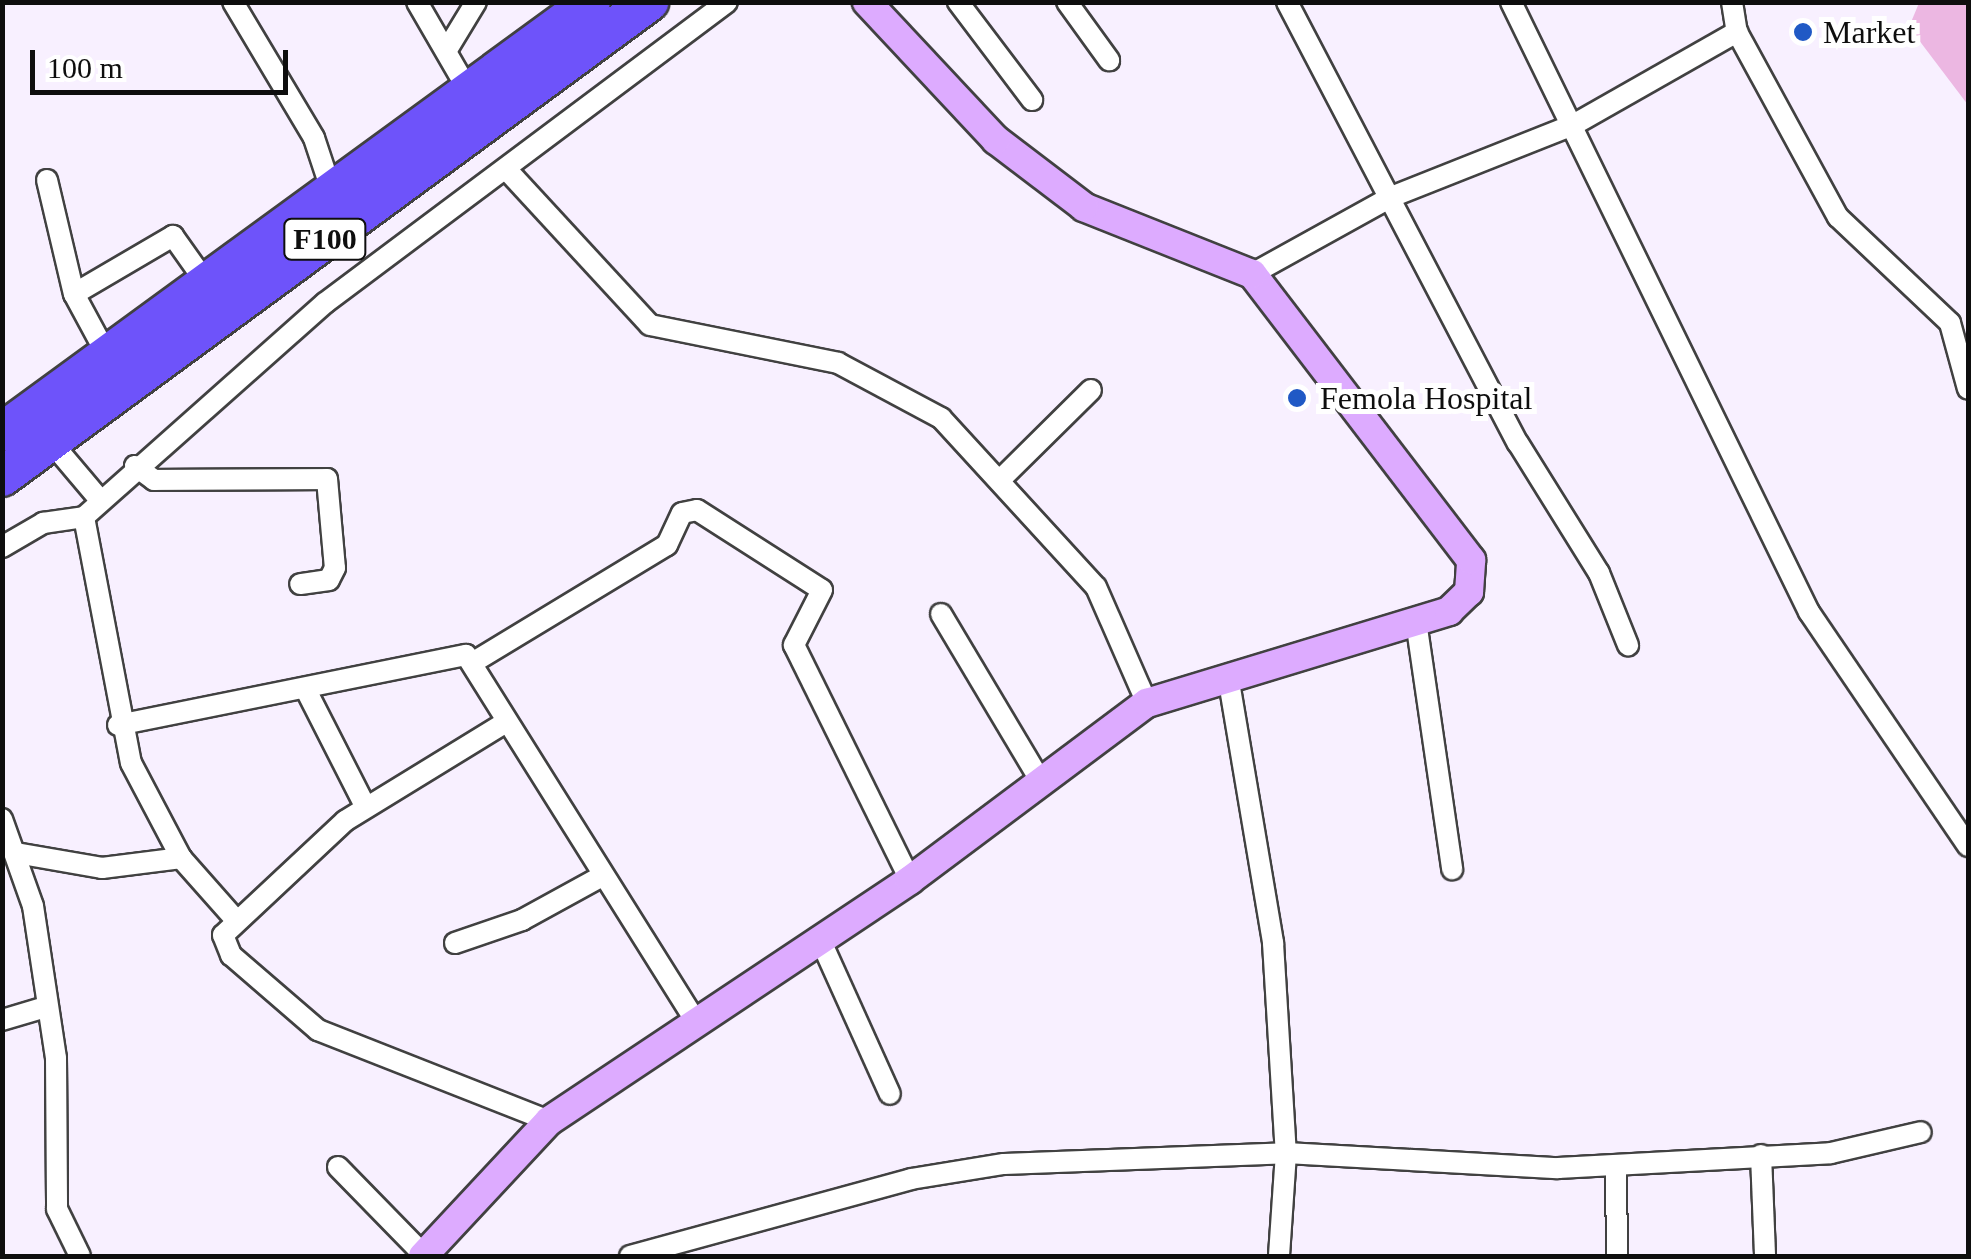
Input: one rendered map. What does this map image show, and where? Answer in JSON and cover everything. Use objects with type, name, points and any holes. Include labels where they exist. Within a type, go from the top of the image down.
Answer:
[{"type":"highway","name":"F100","points":[[2,432],[590,2]]},
{"type":"highway","name":"F100","points":[[2,477],[649,2]]},
{"type":"street","points":[[233,2],[314,138],[332,192]]},
{"type":"street","points":[[417,2],[448,48],[468,90]]},
{"type":"street","points":[[448,48],[476,2]]},
{"type":"street","points":[[2,546],[43,522],[84,517],[135,466],[324,303],[726,2]]},
{"type":"street","points":[[338,1167],[433,1253],[549,1121],[819,937],[910,880],[1147,703],[1229,682],[1416,621],[1469,592],[1471,560],[1252,274],[1084,207],[996,140],[866,2]]},
{"type":"street","points":[[958,2],[1032,100]]},
{"type":"street","points":[[1067,2],[1108,60]]},
{"type":"street","points":[[1287,2],[1518,443],[1599,573],[1628,645]]},
{"type":"street","points":[[1511,2],[1810,612],[1968,846]]},
{"type":"street","points":[[1732,2],[1737,32],[1838,216],[1959,323],[1968,389]]},
{"type":"street","points":[[1252,274],[1391,197],[1573,126],[1737,32]]},
{"type":"street","points":[[506,169],[650,325],[838,362],[941,418],[1002,478],[1096,587],[1147,703]]},
{"type":"street","points":[[47,180],[74,294],[107,355]]},
{"type":"street","points":[[74,294],[162,237],[173,236],[207,284]]},
{"type":"street","points":[[1002,478],[1091,390]]},
{"type":"street","points":[[51,442],[100,500]]},
{"type":"street","points":[[135,466],[154,480],[327,479],[336,568],[328,580],[300,584]]},
{"type":"street","points":[[472,663],[667,545],[682,513],[697,510],[822,590],[794,646],[910,880]]},
{"type":"street","points":[[84,517],[118,725],[181,858],[236,919]]},
{"type":"street","points":[[942,614],[1041,782]]},
{"type":"street","points":[[1416,621],[1452,868]]},
{"type":"street","points":[[118,725],[466,655],[503,724],[696,1020]]},
{"type":"street","points":[[1229,682],[1273,944],[1286,1153],[1279,1256]]},
{"type":"street","points":[[305,688],[364,806]]},
{"type":"street","points":[[503,724],[364,806],[222,934],[231,955],[306,1023],[549,1121]]},
{"type":"street","points":[[2,819],[16,854],[59,1098],[56,1208],[80,1256]]},
{"type":"street","points":[[16,854],[102,868],[181,858]]},
{"type":"street","points":[[454,943],[522,920],[602,876]]},
{"type":"street","points":[[819,937],[890,1094]]},
{"type":"street","points":[[2,1020],[46,1007]]},
{"type":"street","points":[[630,1256],[959,1169],[1286,1153],[1468,1170],[1616,1166],[1832,1153],[1921,1132]]},
{"type":"street","points":[[1760,1155],[1765,1256]]},
{"type":"street","points":[[1616,1166],[1618,1256]]},
{"type":"shaded area","points":[[1919,3],[1968,3],[1968,105],[1909,27]]},
{"type":"place","name":"Market","points":[[1803,32]]},
{"type":"place","name":"Femola Hospital","points":[[1297,398]]}]
